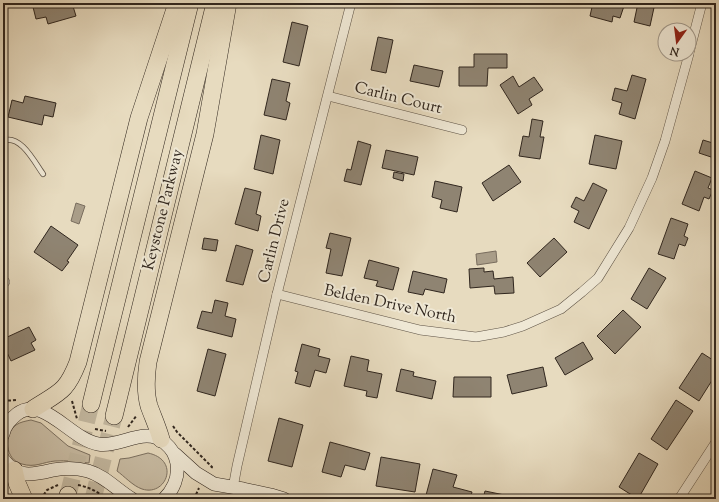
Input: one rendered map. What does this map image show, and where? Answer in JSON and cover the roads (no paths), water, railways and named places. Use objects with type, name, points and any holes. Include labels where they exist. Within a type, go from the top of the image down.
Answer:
[{"type":"highway","points":[[27,410],[63,390],[73,375],[78,362],[139,118],[177,3]]},
{"type":"highway","name":"Keystone Parkway","points":[[91,404],[190,3]]},
{"type":"highway","name":"Keystone Parkway","points":[[114,416],[215,3]]},
{"type":"highway","points":[[161,439],[149,406],[146,388],[148,362],[205,134],[228,3]]},
{"type":"highway","points":[[8,465],[24,499]]},
{"type":"main road","points":[[3,434],[9,421],[27,410]]},
{"type":"main road","points":[[3,413],[27,410],[46,412],[81,438],[98,444],[113,444],[146,435],[154,436],[161,439],[196,473],[209,482],[220,486],[271,495],[284,499]]},
{"type":"main road","points":[[164,499],[174,486],[177,478],[175,454]]},
{"type":"main road","points":[[8,465],[20,474],[32,474],[65,469],[88,471],[107,480],[132,499]]},
{"type":"street","name":"Carlin Drive","points":[[233,488],[235,473],[277,294],[351,3]]},
{"type":"street","name":"Belden Drive North","points":[[697,23],[702,3]]},
{"type":"street","name":"Belden Drive North","points":[[277,294],[420,330],[476,337],[504,332],[561,309],[598,278],[628,228],[652,178],[665,141],[687,62]]},
{"type":"street","name":"Carlin Court","points":[[328,96],[462,130]]},
{"type":"street","points":[[679,499],[716,442]]},
{"type":"lane","points":[[3,141],[15,141],[25,148],[43,174]]},
{"type":"tunnel","points":[[68,495],[91,404]]},
{"type":"tunnel","points":[[93,499],[114,416]]}]
